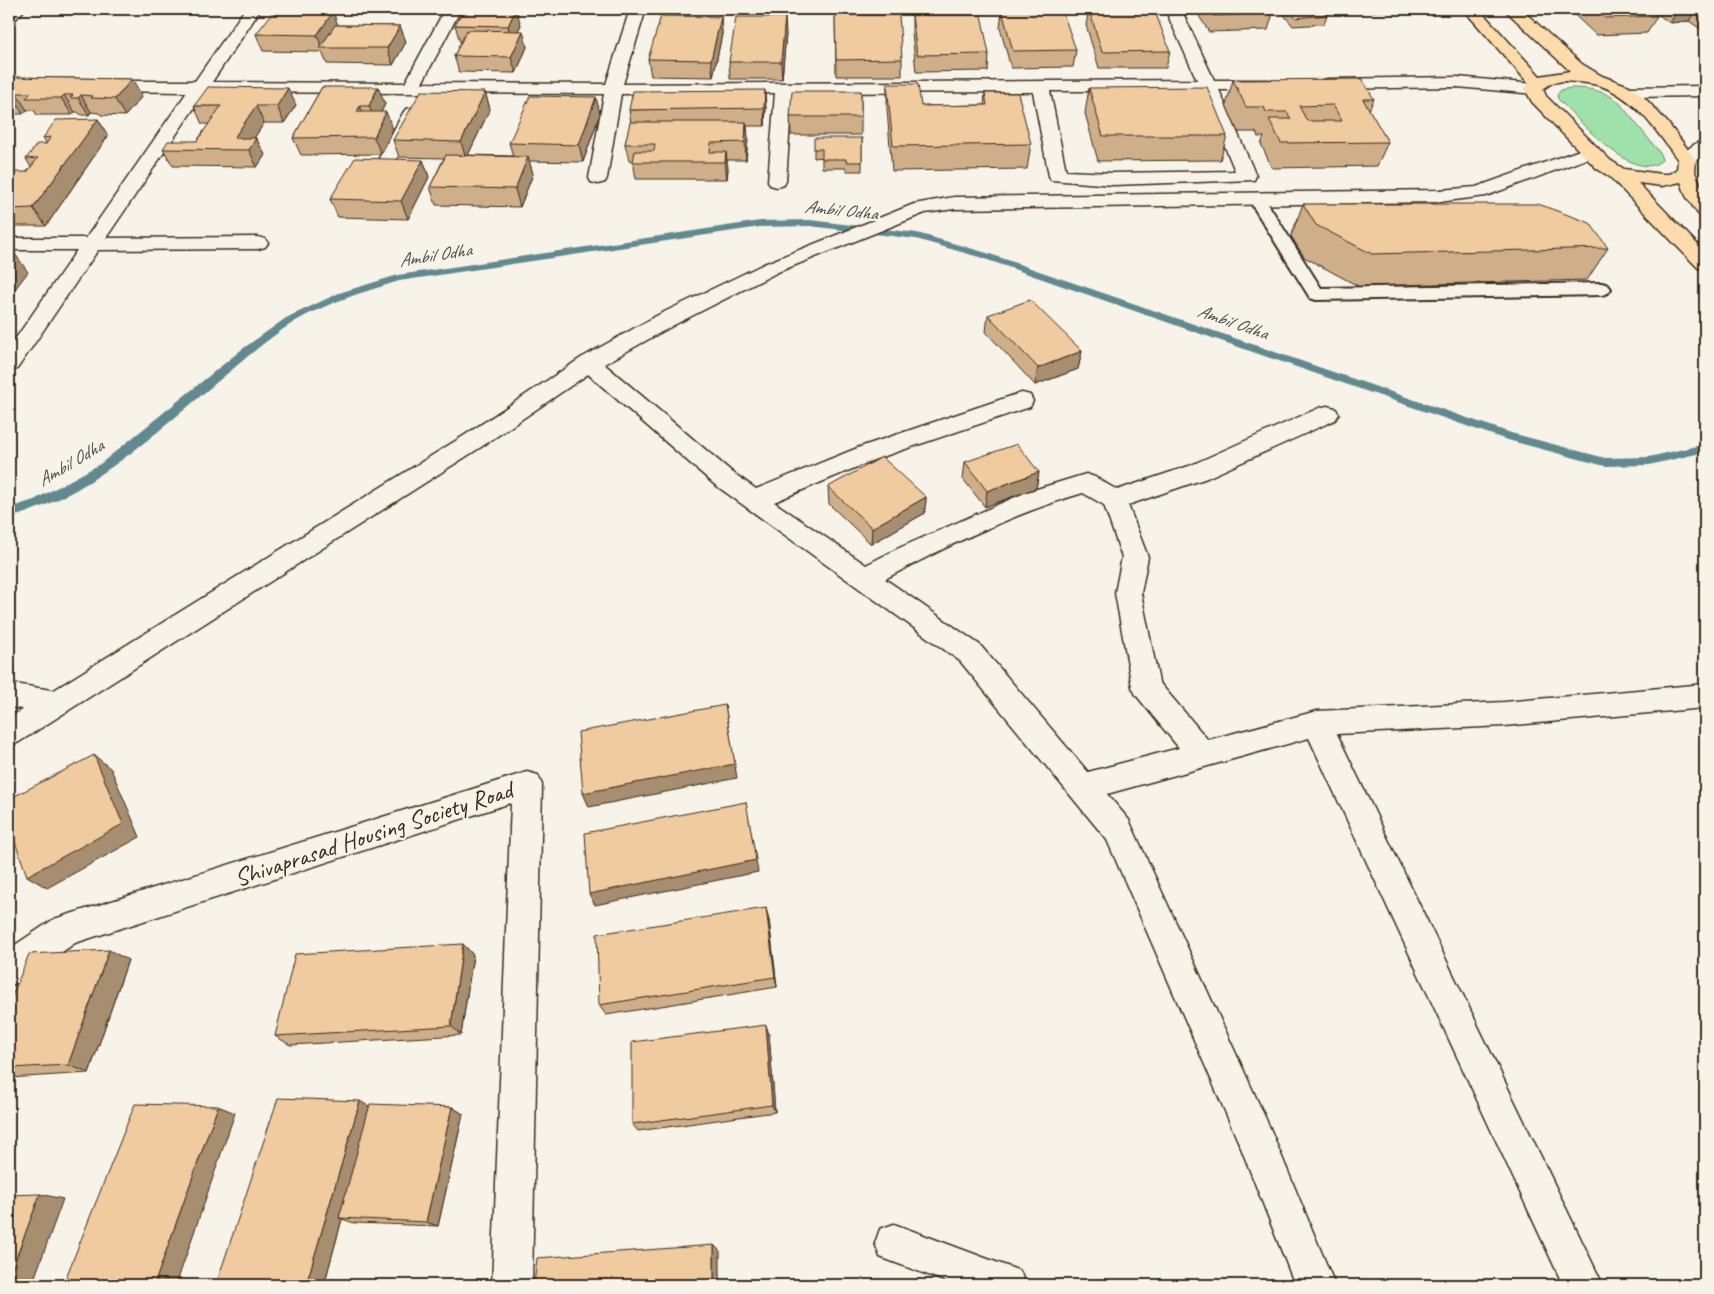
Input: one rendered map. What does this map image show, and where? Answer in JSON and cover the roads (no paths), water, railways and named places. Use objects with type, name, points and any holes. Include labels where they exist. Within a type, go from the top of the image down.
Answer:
[{"type":"main road","points":[[1471,9],[1535,86],[1538,98],[1603,164],[1617,173],[1705,264]]},
{"type":"main road","points":[[1512,9],[1576,68],[1598,80],[1629,92],[1642,102],[1687,166],[1696,196],[1705,210]]},
{"type":"main road","points":[[1535,86],[1548,78],[1563,76],[1598,80]]},
{"type":"main road","points":[[1617,173],[1629,177],[1673,179],[1687,166]]},
{"type":"street","points":[[9,17],[17,9]]},
{"type":"street","points":[[9,364],[253,9]]},
{"type":"street","points":[[387,160],[453,9]]},
{"type":"street","points":[[598,178],[613,89],[638,9]]},
{"type":"street","points":[[1041,87],[1058,176],[1114,179],[1247,176],[1209,86],[1173,9]]},
{"type":"street","points":[[1308,85],[1457,82],[1535,86]]},
{"type":"street","points":[[86,86],[202,85],[613,89],[1288,85]]},
{"type":"street","points":[[777,181],[784,88]]},
{"type":"street","points":[[1629,92],[1705,91]]},
{"type":"street","points":[[1687,166],[1705,145]]},
{"type":"street","points":[[9,733],[473,441],[589,363],[666,320],[771,268],[921,208],[954,203],[1439,196],[1479,192],[1591,151]]},
{"type":"street","points":[[9,244],[258,243]]},
{"type":"street","points":[[589,363],[724,478],[970,653],[1118,830],[1257,1141],[1315,1285]]},
{"type":"street","points":[[754,500],[868,453],[1022,401]]},
{"type":"street","points":[[1114,500],[1198,472],[1327,414]]},
{"type":"street","points":[[865,578],[908,555],[1036,498],[1086,483],[1114,500],[1135,557],[1128,593],[1146,687],[1202,754]]},
{"type":"street","points":[[9,695],[57,703]]},
{"type":"street","points":[[1082,787],[1317,722],[1504,714],[1705,696]]},
{"type":"street","points":[[1317,722],[1583,1285]]},
{"type":"street","name":"Shivaprasad Housing Society Road","points":[[9,969],[66,930],[527,785],[512,1285]]},
{"type":"street","points":[[894,1243],[1006,1285]]},
{"type":"lane","points":[[1257,200],[1316,294],[1602,289]]},
{"type":"waterway","name":"Ambil Odha","points":[[9,513],[38,503],[104,467],[245,353],[290,320],[343,295],[398,278],[760,224],[810,223],[917,236],[983,255],[1508,436],[1605,462],[1649,461],[1705,448]]}]
